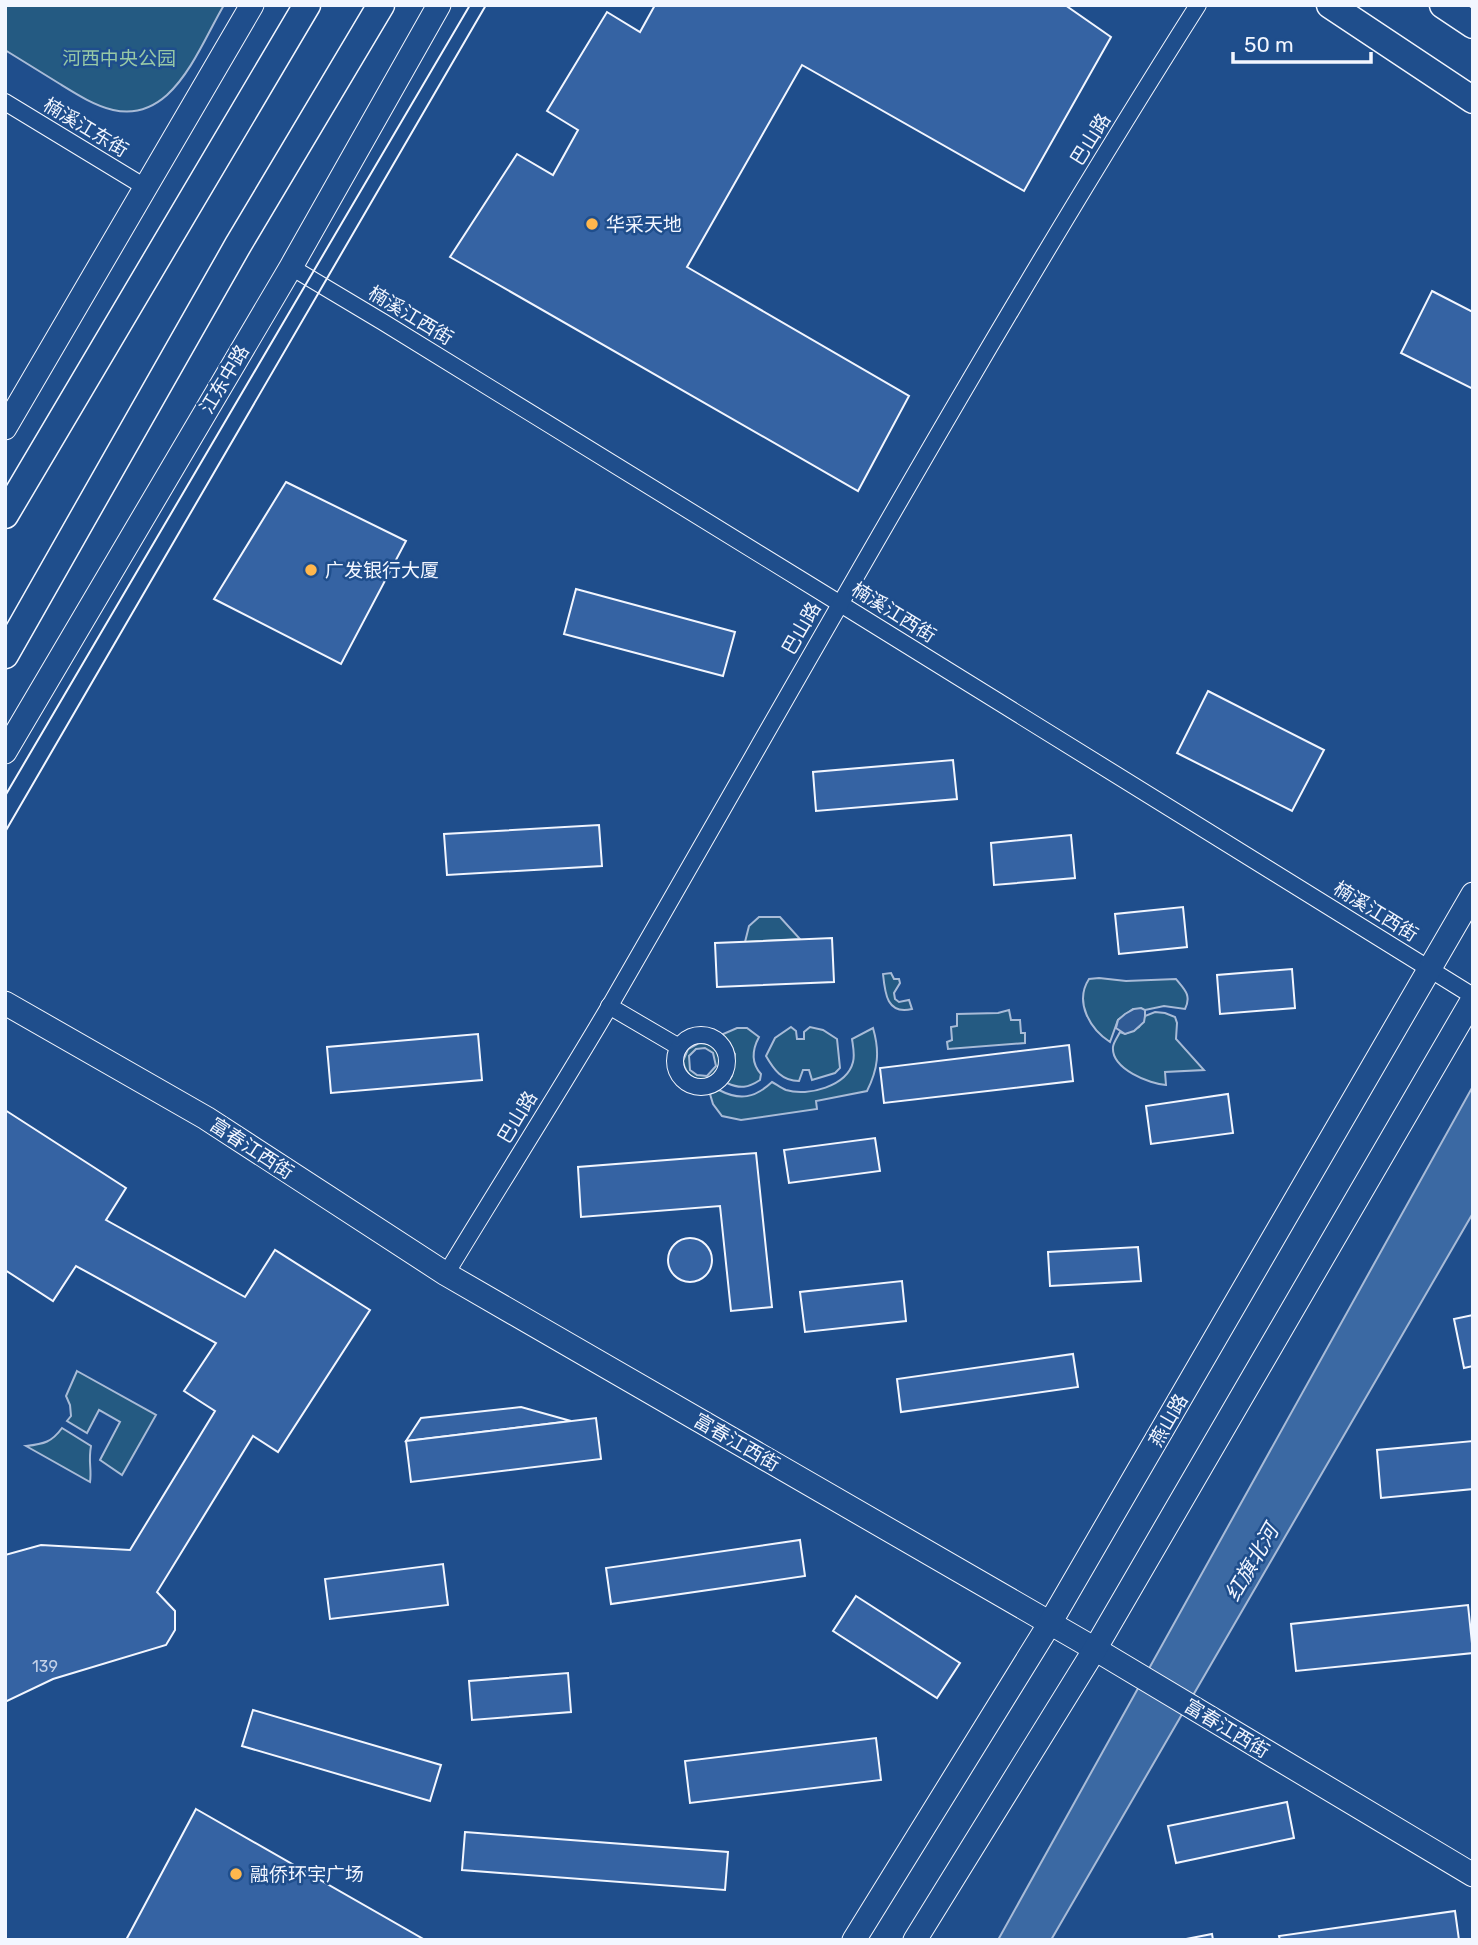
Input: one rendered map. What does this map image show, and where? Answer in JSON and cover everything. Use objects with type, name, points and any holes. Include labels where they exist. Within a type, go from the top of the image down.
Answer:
[{"type":"main road","points":[[5,515],[307,5]]},
{"type":"main road","points":[[5,655],[231,257],[381,5]]},
{"type":"main road","points":[[1331,5],[1473,100]]},
{"type":"main road","points":[[1443,5],[1473,25]]},
{"type":"street","points":[[5,428],[252,5]]},
{"type":"street","name":"江东中路","points":[[5,752],[290,267],[439,5]]},
{"type":"street","name":"巴山路","points":[[446,1274],[609,1006],[839,603],[1043,255],[1198,5]]},
{"type":"street","name":"楠溪江东街","points":[[5,102],[145,187]]},
{"type":"street","name":"楠溪江西街","points":[[290,267],[839,603],[1473,998]]},
{"type":"street","name":"燕山路","points":[[854,1940],[1050,1623],[1473,894]]},
{"type":"street","points":[[915,1940],[1095,1649],[1473,998]]},
{"type":"street","name":"富春江西街","points":[[5,1003],[206,1118],[446,1274],[1095,1649],[1473,1875]]},
{"type":"street","points":[[609,1006],[678,1047]]},
{"type":"green space","name":"河西中央公园","points":[[5,5],[224,5],[192,64],[176,86],[153,105],[126,112],[112,110],[86,99],[5,50]]},
{"type":"green space","points":[[759,917],[780,917],[800,939],[745,942],[749,926]]},
{"type":"green space","points":[[891,973],[900,983],[894,993],[895,999],[899,1002],[909,1000],[912,1009],[897,1009],[889,1001],[883,974]]},
{"type":"green space","points":[[1089,979],[1126,981],[1176,979],[1186,992],[1187,1004],[1185,1009],[1164,1006],[1145,1010],[1133,1009],[1118,1020],[1110,1042],[1096,1030],[1084,1006],[1083,997]]},
{"type":"green space","points":[[1009,1010],[1011,1020],[1020,1020],[1021,1033],[1025,1033],[1025,1043],[948,1049],[947,1042],[952,1040],[951,1027],[957,1026],[957,1014],[998,1013]]},
{"type":"green space","points":[[1155,1012],[1175,1017],[1176,1039],[1204,1070],[1165,1072],[1166,1085],[1133,1074],[1118,1062],[1113,1047],[1120,1032],[1125,1034],[1139,1027],[1145,1016]]},
{"type":"green space","points":[[791,1027],[796,1031],[797,1039],[804,1039],[804,1032],[810,1027],[823,1030],[837,1039],[840,1068],[835,1073],[812,1080],[809,1070],[803,1070],[799,1081],[779,1074],[766,1056],[775,1038]]},
{"type":"green space","points":[[737,1028],[747,1028],[759,1037],[754,1056],[755,1065],[761,1074],[760,1080],[744,1087],[727,1083],[732,1076],[735,1054],[721,1035]]},
{"type":"green space","points":[[873,1028],[877,1060],[867,1091],[816,1101],[817,1109],[741,1120],[722,1116],[713,1104],[710,1094],[719,1090],[741,1097],[760,1092],[772,1082],[795,1092],[826,1088],[849,1070],[854,1053],[852,1039]]},
{"type":"green space","points":[[699,1043],[713,1046],[719,1053],[720,1069],[708,1079],[693,1077],[683,1061],[688,1049]],"holes":[[[705,1048],[713,1053],[716,1066],[707,1076],[697,1075],[690,1070],[689,1056],[696,1049]]]},
{"type":"green space","points":[[77,1371],[156,1415],[122,1475],[100,1460],[120,1422],[99,1410],[87,1433],[67,1421],[71,1416],[66,1396]]},
{"type":"green space","points":[[62,1428],[91,1446],[90,1482],[26,1446],[47,1442]]},
{"type":"shaded area","points":[[1141,1008],[1145,1010],[1144,1022],[1134,1031],[1125,1034],[1116,1028],[1118,1020],[1125,1014]]},
{"type":"water","name":"红旗北河","points":[[1473,1086],[1473,1213],[1051,1940],[998,1940]]},
{"type":"building","name":"华采天地","points":[[655,5],[1065,5],[1111,37],[1024,191],[802,65],[687,267],[909,396],[858,491],[450,257],[517,154],[553,175],[578,130],[547,111],[607,12],[640,32]]},
{"type":"building","points":[[1432,291],[1473,312],[1473,389],[1401,353]]},
{"type":"building","name":"广发银行大厦","points":[[286,482],[406,541],[341,664],[214,599]]},
{"type":"building","points":[[576,589],[735,632],[723,676],[564,634]]},
{"type":"building","points":[[1208,691],[1324,750],[1292,811],[1177,753]]},
{"type":"building","points":[[953,760],[957,799],[816,811],[813,772]]},
{"type":"building","points":[[599,825],[602,866],[447,875],[444,834]]},
{"type":"building","points":[[1071,835],[1075,878],[994,885],[991,843]]},
{"type":"building","points":[[1183,907],[1187,947],[1119,954],[1115,914]]},
{"type":"building","points":[[832,938],[834,982],[717,987],[715,943]]},
{"type":"building","points":[[1292,969],[1295,1008],[1220,1014],[1217,975]]},
{"type":"building","points":[[478,1034],[482,1080],[331,1093],[327,1047]]},
{"type":"building","points":[[1069,1045],[1073,1081],[884,1103],[880,1068]]},
{"type":"building","points":[[1228,1094],[1233,1133],[1151,1144],[1146,1106]]},
{"type":"building","points":[[5,1110],[126,1188],[106,1220],[245,1297],[275,1250],[370,1310],[278,1452],[253,1436],[157,1592],[175,1611],[175,1630],[166,1645],[53,1679],[5,1702],[5,1555],[41,1545],[130,1550],[215,1411],[184,1391],[216,1343],[76,1266],[53,1301],[5,1270]]},
{"type":"building","points":[[875,1138],[880,1171],[789,1183],[784,1150]]},
{"type":"building","points":[[756,1153],[772,1307],[731,1311],[720,1206],[581,1217],[578,1167]]},
{"type":"building","points":[[690,1238],[705,1245],[712,1260],[705,1275],[690,1282],[675,1275],[668,1260],[675,1245]]},
{"type":"building","points":[[1138,1247],[1141,1281],[1050,1286],[1048,1252]]},
{"type":"building","points":[[902,1281],[906,1321],[805,1332],[800,1292]]},
{"type":"building","points":[[1473,1315],[1473,1366],[1464,1368],[1454,1319]]},
{"type":"building","points":[[1073,1354],[1078,1387],[901,1412],[897,1379]]},
{"type":"building","points":[[521,1407],[571,1421],[406,1441],[421,1418]]},
{"type":"building","points":[[596,1418],[601,1459],[411,1482],[406,1441]]},
{"type":"building","points":[[1473,1441],[1473,1489],[1381,1498],[1377,1450]]},
{"type":"building","points":[[800,1540],[805,1576],[611,1604],[606,1568]]},
{"type":"building","points":[[443,1564],[448,1605],[330,1619],[325,1579]]},
{"type":"building","points":[[856,1596],[960,1663],[937,1698],[833,1631]]},
{"type":"building","points":[[1468,1605],[1473,1653],[1296,1671],[1291,1624]]},
{"type":"building","points":[[568,1673],[571,1712],[472,1720],[469,1681]]},
{"type":"building","points":[[253,1710],[441,1765],[430,1801],[242,1746]]},
{"type":"building","points":[[876,1738],[881,1780],[690,1803],[685,1761]]},
{"type":"building","points":[[1287,1802],[1294,1838],[1176,1863],[1168,1826]]},
{"type":"building","name":"融侨环宇广场","points":[[196,1809],[425,1940],[126,1940]]},
{"type":"building","points":[[465,1832],[728,1852],[725,1890],[462,1870]]},
{"type":"building","points":[[1455,1911],[1459,1940],[1280,1940],[1279,1936]]},
{"type":"building","points":[[1212,1934],[1213,1940],[1181,1940]]},
{"type":"tram line","points":[[5,796],[470,5]]},
{"type":"tram line","points":[[5,832],[486,5]]},
{"type":"place","name":"华采天地","points":[[592,224]]},
{"type":"place","name":"广发银行大厦","points":[[311,570]]},
{"type":"place","name":"融侨环宇广场","points":[[236,1874]]}]
